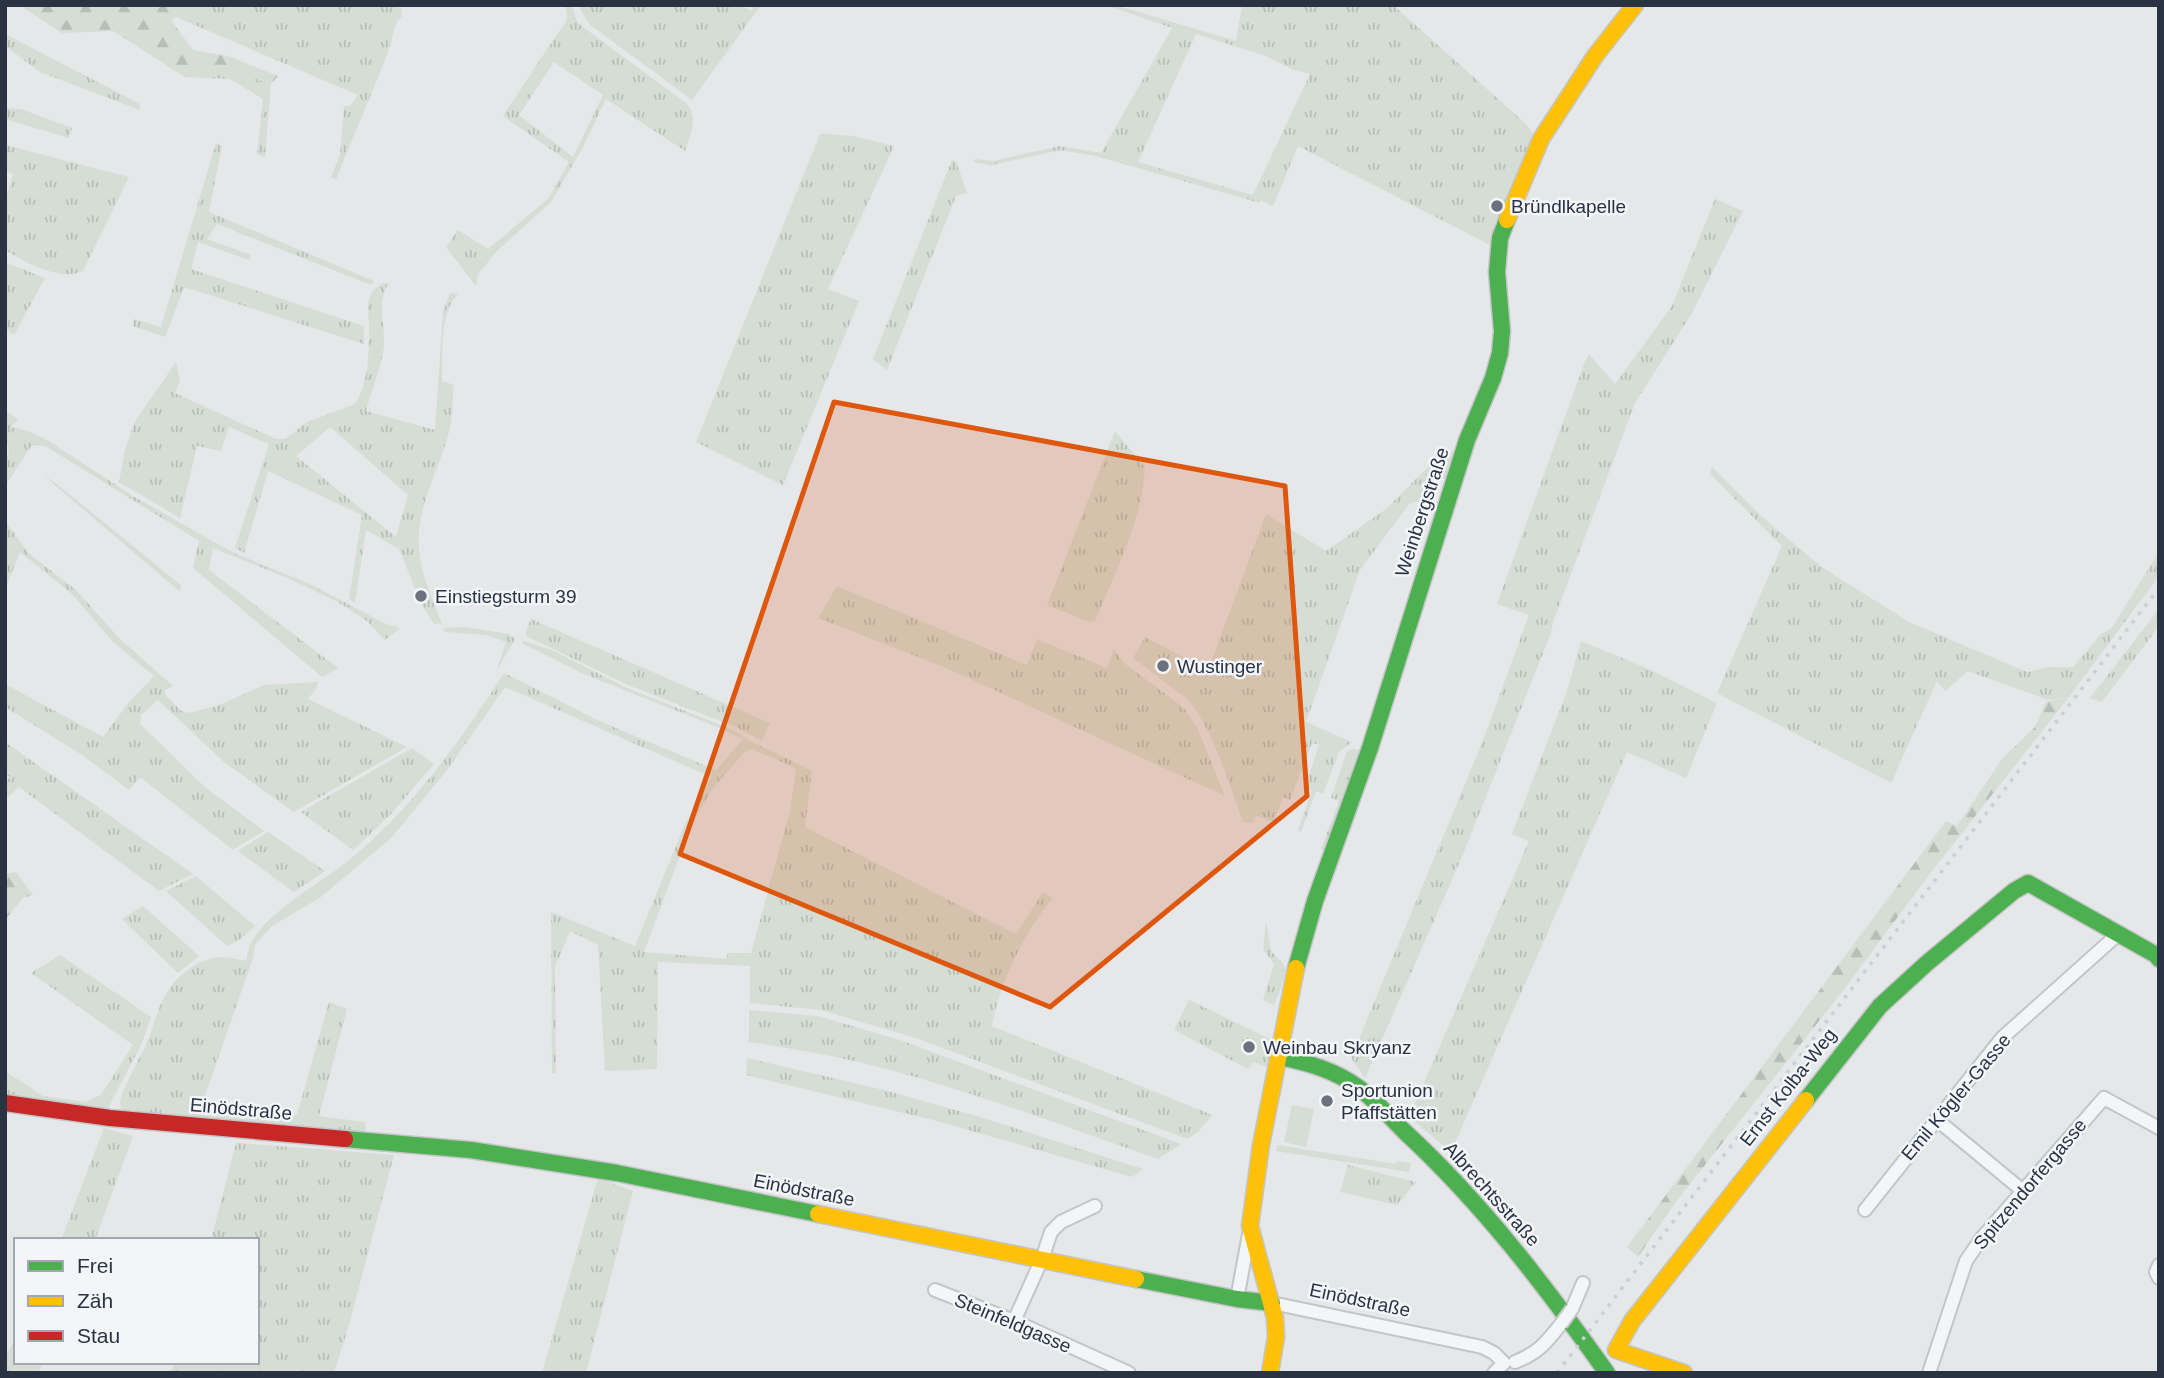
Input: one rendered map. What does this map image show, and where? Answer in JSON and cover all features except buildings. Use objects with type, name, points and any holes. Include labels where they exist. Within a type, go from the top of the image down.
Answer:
[{"type":"street","name":"Weinbergstraße","points":[[1250,1226],[1261,1145],[1289,1000],[1311,914],[1370,748],[1467,440],[1493,378],[1500,353],[1502,331],[1497,272],[1500,238],[1541,139],[1595,56],[1635,5]]},
{"type":"street","name":"Ernst Kolba-Weg","points":[[1684,1373],[1616,1350],[1640,1310],[1880,1006],[2014,891],[2028,883],[2117,935]]},
{"type":"street","points":[[2117,935],[2159,959]]},
{"type":"street","name":"Emil Kögler-Gasse","points":[[1865,1210],[2002,1038],[2117,935]]},
{"type":"street","name":"Albrechtsstraße","points":[[1280,1057],[1318,1065],[1358,1087],[1440,1164],[1494,1223],[1564,1312],[1607,1373]]},
{"type":"street","name":"Spitzendorfergasse","points":[[1928,1373],[1966,1261],[1981,1239],[2104,1098],[2159,1128]]},
{"type":"street","name":"Einödstraße","points":[[5,1103],[110,1118],[496,1154],[617,1173],[1482,1347],[1494,1353],[1504,1363],[1494,1373]]},
{"type":"street","points":[[1936,1119],[2023,1191]]},
{"type":"street","points":[[1014,1321],[1051,1232],[1060,1222],[1095,1206]]},
{"type":"street","points":[[1237,1298],[1250,1226]]},
{"type":"street","points":[[1250,1226],[1272,1303],[1276,1337],[1270,1373]]},
{"type":"street","points":[[2159,1265],[2156,1272],[2159,1278]]},
{"type":"street","points":[[1515,1362],[1542,1348],[1572,1309],[1583,1283]]},
{"type":"street","name":"Steinfeldgasse","points":[[935,1290],[1014,1321],[1129,1373]]},
{"type":"highlighted area","points":[[834,402],[1285,486],[1307,796],[1050,1007],[680,854]]},
{"type":"green space","points":[[19,5],[197,5],[171,20],[193,50],[228,56],[278,76],[271,84],[232,67],[191,65],[185,77],[113,31],[62,33]]},
{"type":"green space","points":[[197,5],[395,5],[401,8],[402,16],[395,26],[384,63],[336,180],[331,177],[340,155],[344,106],[350,106],[358,95],[176,17]]},
{"type":"green space","points":[[565,5],[572,5],[577,22],[687,104],[691,109],[693,121],[689,139],[685,151],[606,99],[582,149],[551,202],[497,251],[478,274],[476,286],[446,247],[458,230],[488,249],[548,199],[569,162],[503,116],[565,24]],"holes":[[[554,62],[603,95],[573,157],[519,115]]]},
{"type":"green space","points":[[578,5],[740,5],[751,11],[755,5],[761,5],[692,100],[589,24]]},
{"type":"green space","points":[[1106,5],[1115,5],[1236,41],[1242,5],[1393,5],[1525,123],[1537,138],[1492,246],[1298,146],[1273,206],[1261,200],[1260,203],[1096,156],[1060,150],[992,165],[973,162],[975,159],[993,161],[1060,146],[1101,153],[1172,28]],"holes":[[[1196,34],[1266,56],[1294,70],[1310,74],[1253,195],[1138,162]]]},
{"type":"green space","points":[[5,34],[140,104],[140,110],[40,72],[5,46]]},
{"type":"green space","points":[[191,65],[232,67],[271,84],[265,157],[257,154],[263,99],[230,79],[185,77]]},
{"type":"green space","points":[[5,108],[21,109],[72,128],[69,138],[5,119]]},
{"type":"green space","points":[[820,134],[854,136],[894,146],[828,289],[859,301],[783,485],[696,442]]},
{"type":"green space","points":[[216,143],[222,146],[209,212],[374,281],[371,285],[217,224],[207,239],[251,255],[249,260],[198,242],[191,269],[364,326],[364,344],[184,287],[165,337],[133,326],[134,319],[161,327]]},
{"type":"green space","points":[[5,145],[129,177],[83,271],[74,274],[53,272],[5,250],[5,202],[13,174],[5,171]]},
{"type":"green space","points":[[952,160],[956,161],[967,193],[956,196],[887,370],[873,359]]},
{"type":"green space","points":[[1715,199],[1743,211],[1692,313],[1635,403],[1551,633],[1464,852],[1365,1078],[1351,1058],[1482,743],[1529,615],[1497,604],[1584,364],[1589,354],[1615,384],[1672,306]]},
{"type":"green space","points":[[5,262],[45,278],[14,335],[5,328]]},
{"type":"green space","points":[[383,283],[389,283],[382,300],[383,353],[366,411],[435,430],[443,311],[450,293],[458,294],[448,311],[442,347],[442,381],[454,385],[451,423],[425,501],[419,531],[422,567],[442,623],[434,624],[422,605],[399,549],[366,530],[355,603],[349,599],[362,515],[268,471],[244,553],[235,548],[269,444],[229,427],[221,451],[197,446],[180,518],[119,482],[134,423],[176,362],[180,381],[175,393],[276,439],[285,439],[307,422],[355,404],[363,387],[367,367],[369,299]],"holes":[[[330,427],[408,495],[396,537],[296,456]]]},
{"type":"green space","points":[[5,411],[18,419],[11,427],[47,440],[133,496],[234,553],[310,584],[386,624],[400,628],[385,640],[367,621],[338,602],[213,548],[209,570],[338,668],[322,677],[193,568],[199,541],[45,446],[32,445],[5,486],[5,463],[9,452]]},
{"type":"green space","points":[[1115,431],[1145,467],[1143,487],[1127,546],[1095,621],[1090,622],[1047,605]]},
{"type":"green space","points":[[1460,451],[1449,479],[1440,478],[1429,500],[1410,503],[1360,570],[1306,722],[1352,742],[1339,752],[1323,794],[1316,791],[1301,832],[1298,830],[1312,790],[1305,787],[1319,745],[1312,743],[1290,800],[1283,797],[1274,822],[1256,816],[1253,823],[1243,822],[1220,758],[1196,711],[1187,699],[1133,658],[1145,637],[1208,670],[1266,514],[1326,551],[1386,509],[1443,452]]},
{"type":"green space","points":[[1712,467],[1761,516],[1823,568],[1909,622],[2027,672],[2049,667],[2073,667],[2101,634],[2111,629],[2159,552],[2159,576],[2069,697],[2049,700],[1968,671],[1945,691],[1937,681],[1891,783],[1717,693],[1782,546],[1710,474]]},
{"type":"green space","points":[[43,475],[182,586],[179,591]]},
{"type":"green space","points":[[5,520],[29,554],[75,589],[119,638],[173,686],[165,690],[165,694],[180,710],[188,713],[217,706],[264,685],[318,682],[308,699],[407,747],[294,812],[224,762],[158,700],[141,715],[140,724],[206,788],[264,831],[233,850],[140,777],[129,790],[82,755],[5,707],[5,684],[103,737],[129,702],[154,676],[113,642],[72,594],[20,552],[5,590]]},
{"type":"green space","points":[[837,586],[1027,665],[1037,639],[1107,668],[1114,649],[1124,663],[1183,707],[1197,727],[1225,796],[946,668],[818,618]]},
{"type":"green space","points":[[2159,609],[2159,626],[2102,702],[2090,698]]},
{"type":"green space","points":[[531,619],[770,723],[762,741],[738,728],[628,685],[526,636]]},
{"type":"green space","points":[[464,627],[509,634],[515,639],[496,672],[506,642],[486,635],[445,632],[443,628]]},
{"type":"green space","points":[[525,641],[554,651],[627,688],[731,729],[807,768],[812,771],[805,827],[1016,934],[1043,892],[1053,898],[1015,958],[1001,992],[992,1026],[1212,1115],[1198,1132],[1187,1139],[916,1038],[820,1010],[750,1003],[750,966],[658,962],[657,1069],[605,1071],[598,945],[570,931],[555,967],[556,1073],[552,1073],[551,912],[635,946],[685,824],[711,777],[505,687],[448,769],[392,837],[321,897],[272,926],[255,945],[252,961],[201,1107],[297,1115],[329,1002],[347,1009],[319,1116],[365,1122],[366,1134],[122,1110],[122,1094],[163,999],[177,979],[196,964],[207,960],[219,957],[243,961],[247,959],[250,946],[258,932],[270,919],[367,845],[411,800],[451,751],[504,673],[597,720],[716,770],[743,739],[586,675],[521,643]],"holes":[[[752,749],[796,768],[790,811],[751,953],[728,953],[726,959],[644,952],[691,826],[713,788],[744,753]]]},
{"type":"green space","points":[[1581,641],[1653,671],[1717,703],[1686,778],[1627,752],[1451,1152],[1409,1117],[1529,841],[1512,834],[1567,691]]},
{"type":"green space","points":[[2069,697],[1932,871],[1842,992],[1675,1203],[1638,1257],[1627,1247],[1946,821],[1957,826],[2002,759],[2035,727],[2046,702]]},
{"type":"green space","points":[[5,742],[193,874],[159,891],[19,787],[5,800],[5,783],[10,777],[5,774]]},
{"type":"green space","points":[[412,748],[434,764],[391,814],[353,850],[301,812]]},
{"type":"green space","points":[[1360,750],[1324,851],[1321,849],[1339,801],[1331,798],[1347,751]]},
{"type":"green space","points":[[268,832],[325,871],[294,892],[238,851]]},
{"type":"green space","points":[[16,872],[33,895],[23,898],[5,920],[5,874]]},
{"type":"green space","points":[[196,876],[255,926],[227,946],[166,891]]},
{"type":"green space","points":[[143,906],[199,956],[178,973],[122,919]]},
{"type":"green space","points":[[1266,921],[1271,949],[1282,962],[1285,971],[1274,1005],[1263,1000],[1274,964],[1263,949]]},
{"type":"green space","points":[[60,955],[151,1017],[142,1043],[108,1108],[5,1097],[5,1071],[43,1096],[86,1102],[101,1095],[133,1045],[31,973]]},
{"type":"green space","points":[[1189,1000],[1274,1041],[1270,1069],[1254,1062],[1248,1069],[1174,1030]]},
{"type":"green space","points":[[749,1010],[818,1016],[900,1040],[1181,1144],[1158,1159],[924,1079],[837,1057],[749,1042]]},
{"type":"green space","points":[[747,1058],[884,1090],[980,1117],[1143,1169],[1132,1177],[933,1120],[746,1075]]},
{"type":"green space","points":[[1292,1105],[1314,1109],[1306,1147],[1284,1142]]},
{"type":"green space","points":[[104,1128],[133,1136],[96,1238],[62,1238]]},
{"type":"green space","points":[[236,1143],[394,1155],[334,1373],[170,1373],[174,1364],[259,1364],[259,1238],[212,1238]]},
{"type":"green space","points":[[1277,1145],[1396,1164],[1397,1161],[1411,1163],[1409,1172],[1276,1151]]},
{"type":"green space","points":[[1348,1165],[1416,1182],[1397,1205],[1340,1192]]},
{"type":"green space","points":[[598,1178],[633,1191],[586,1373],[542,1373]]},
{"type":"green space","points":[[14,1341],[14,1364],[42,1364],[38,1373],[5,1373],[5,1357]]},
{"type":"railway","points":[[1557,1373],[2159,588]]},
{"type":"traffic: fast","points":[[1296,968],[1315,901],[1370,748],[1467,440],[1493,378],[1500,353],[1502,331],[1497,272],[1500,238],[1507,220]]},
{"type":"traffic: fast","points":[[1806,1100],[1880,1006],[1927,963],[2014,891],[2028,883],[2159,959]]},
{"type":"traffic: fast","points":[[1280,1057],[1340,1076],[1377,1103],[1487,1217],[1561,1309],[1607,1373]]},
{"type":"traffic: fast","points":[[345,1139],[471,1150],[617,1173],[818,1214]]},
{"type":"traffic: fast","points":[[1136,1279],[1237,1299],[1272,1303]]},
{"type":"traffic: slow","points":[[1507,220],[1541,139],[1595,56],[1635,5]]},
{"type":"traffic: slow","points":[[1270,1373],[1276,1337],[1275,1318],[1250,1226],[1261,1145],[1296,968]]},
{"type":"traffic: slow","points":[[1684,1373],[1616,1350],[1632,1321],[1806,1100]]},
{"type":"traffic: slow","points":[[818,1214],[1136,1279]]},
{"type":"traffic: jam","points":[[5,1103],[110,1118],[345,1139]]},
{"type":"place","name":"Bründlkapelle","points":[[1497,206]]},
{"type":"place","name":"Einstiegsturm 39","points":[[421,596]]},
{"type":"place","name":"Wustinger","points":[[1163,666]]},
{"type":"place","name":"Weinbau Skryanz","points":[[1249,1047]]},
{"type":"place","name":"Sportunion Pfaffstätten","points":[[1327,1101]]}]
